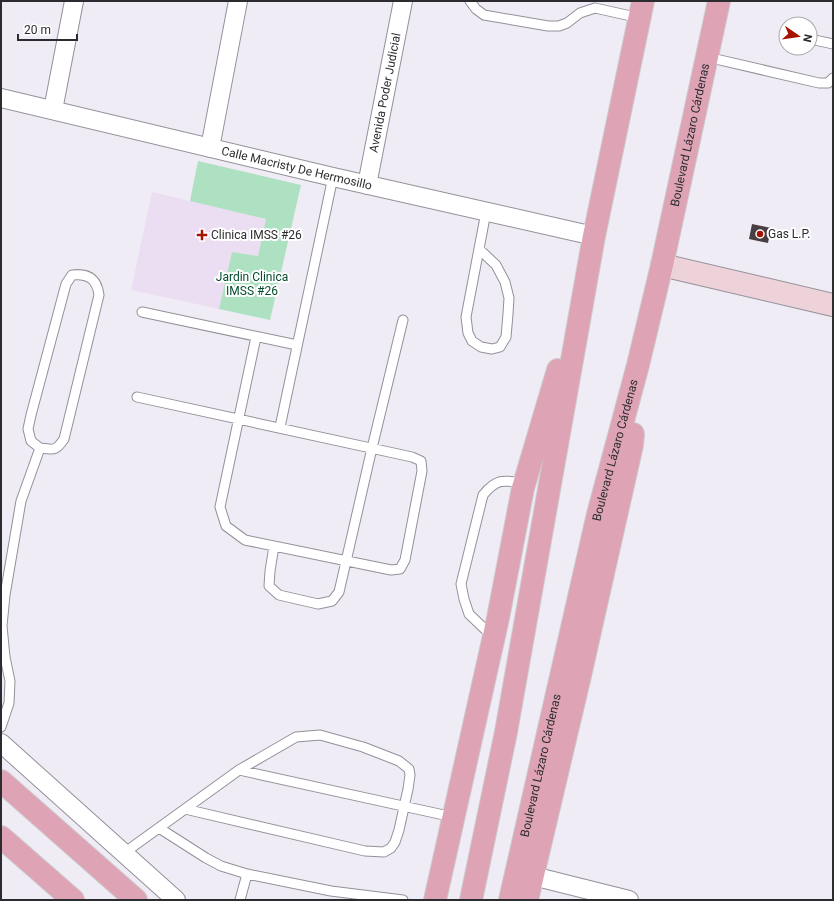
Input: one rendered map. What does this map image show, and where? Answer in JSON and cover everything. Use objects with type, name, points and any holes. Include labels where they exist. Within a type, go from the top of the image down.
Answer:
[{"type":"main road","name":"Boulevard Lázaro Cárdenas","points":[[510,900],[598,514],[638,365],[662,265],[719,1]]},
{"type":"main road","points":[[471,900],[506,732],[588,267],[642,9]]},
{"type":"main road","points":[[662,265],[833,305]]},
{"type":"main road","points":[[435,900],[494,637],[524,484],[588,267]]},
{"type":"main road","points":[[527,900],[632,445],[638,365]]},
{"type":"main road","points":[[1,781],[136,900]]},
{"type":"main road","points":[[1,837],[73,900]]},
{"type":"street","points":[[53,110],[74,1]]},
{"type":"street","points":[[210,148],[238,1]]},
{"type":"street","name":"Avenida Poder Judicial","points":[[367,185],[403,1]]},
{"type":"street","name":"Calle Macristy De Hermosillo","points":[[1,98],[367,185],[594,236]]},
{"type":"street","points":[[1,743],[176,900]]},
{"type":"street","points":[[533,876],[629,900]]},
{"type":"lane","points":[[470,1],[476,9],[484,15],[548,26],[559,26],[567,23],[580,12],[595,8],[642,9]]},
{"type":"lane","points":[[818,41],[833,44]]},
{"type":"lane","points":[[707,57],[819,83],[828,82],[833,78]]},
{"type":"lane","points":[[280,427],[333,177]]},
{"type":"lane","points":[[479,248],[496,265],[505,282],[508,298],[506,337],[500,347],[492,349],[481,347],[472,341],[468,333],[466,317],[479,248],[486,212]]},
{"type":"lane","points":[[79,274],[89,276],[98,286],[98,294],[64,439],[58,447],[50,450],[40,448],[31,441],[28,429],[66,284],[72,275],[79,274]]},
{"type":"lane","points":[[142,312],[297,346]]},
{"type":"lane","points":[[274,546],[269,586],[278,595],[318,604],[332,601],[339,592],[403,320]]},
{"type":"lane","points":[[137,397],[239,419],[280,427],[412,456],[421,461],[422,470],[405,560],[400,569],[391,570],[245,540],[226,526],[220,508],[239,419],[256,337]]},
{"type":"lane","points":[[1,727],[9,703],[10,681],[5,657],[2,626],[5,595],[22,501],[40,448]]},
{"type":"lane","points":[[494,637],[469,614],[461,584],[482,495],[496,482],[507,481],[524,484]]},
{"type":"lane","points":[[124,853],[239,770],[296,737],[320,735],[363,747],[400,761],[409,768],[410,775],[408,789],[399,830],[395,842],[391,848],[384,852],[365,851],[185,809]]},
{"type":"lane","points":[[239,770],[454,817]]},
{"type":"lane","points":[[159,828],[221,866],[247,874],[332,891],[403,900]]},
{"type":"lane","points":[[240,900],[247,874]]},
{"type":"lane","points":[[329,900],[332,891]]},
{"type":"shaded area","name":"Clinica IMSS #26","points":[[152,192],[266,219],[258,256],[232,252],[219,309],[131,290]]},
{"type":"green space","name":"Jardin Clinica IMSS #26","points":[[198,161],[301,185],[270,320],[219,309],[232,252],[258,256],[266,219],[190,201]]},
{"type":"building","name":"Gas L.P.","points":[[752,224],[771,228],[768,243],[749,239]]},
{"type":"place","name":"Gas L.P.","points":[[760,234]]},
{"type":"place","name":"Clinica IMSS #26","points":[[202,235]]}]
